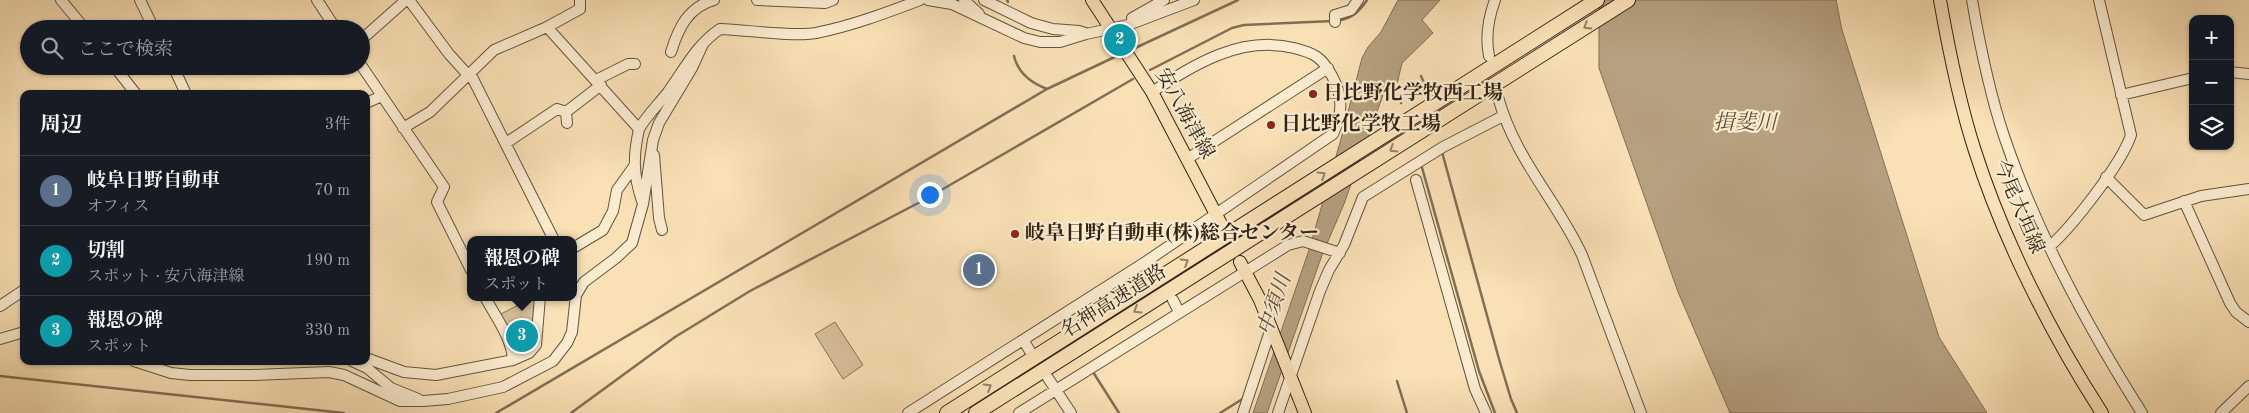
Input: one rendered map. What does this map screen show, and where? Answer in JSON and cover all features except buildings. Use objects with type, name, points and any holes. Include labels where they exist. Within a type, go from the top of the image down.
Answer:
[{"type":"highway","name":"名神高速道路","points":[[947,413],[1597,0]]},
{"type":"highway","name":"名神高速道路","points":[[976,413],[1628,0]]},
{"type":"main road","name":"安八海津線","points":[[1092,0],[1152,92],[1218,218]]},
{"type":"main road","name":"今尾大垣線","points":[[1940,0],[1958,94],[1975,152],[2004,228],[2041,306],[2102,413]]},
{"type":"main road","points":[[1242,267],[1273,332],[1305,413]]},
{"type":"street","points":[[61,0],[77,20]]},
{"type":"street","points":[[140,0],[150,20]]},
{"type":"street","points":[[317,0],[330,20]]},
{"type":"street","points":[[370,32],[407,0],[449,54],[469,74],[552,236]]},
{"type":"street","points":[[403,128],[430,112],[494,50],[547,27],[580,9],[580,0]]},
{"type":"street","points":[[672,52],[678,30],[689,15],[714,0]]},
{"type":"street","points":[[757,0],[825,3],[833,0]]},
{"type":"street","points":[[643,204],[634,179],[634,150],[639,129],[645,117],[667,92],[709,36],[720,30],[816,33],[884,13],[920,0]]},
{"type":"street","points":[[928,0],[952,4],[984,18],[1008,32],[1040,42],[1060,42],[1128,25],[1194,0]]},
{"type":"street","points":[[964,0],[984,18]]},
{"type":"street","points":[[984,0],[997,3],[1031,23],[1053,29],[1079,31],[1086,34]]},
{"type":"street","points":[[1111,29],[1164,0]]},
{"type":"street","points":[[1335,22],[1335,15],[1351,10],[1358,0]]},
{"type":"street","points":[[1489,56],[1486,41],[1488,22],[1495,0]]},
{"type":"street","points":[[1972,0],[1981,53],[2004,136],[2049,248],[2107,356],[2142,413]]},
{"type":"street","points":[[2049,248],[2061,237],[2106,177],[2128,144],[2131,135],[2099,0]]},
{"type":"street","points":[[547,27],[639,129]]},
{"type":"street","points":[[577,293],[584,282],[632,243],[643,204],[653,140],[659,123],[692,68],[703,44]]},
{"type":"street","points":[[908,413],[1148,260],[1218,218],[1333,134],[1339,121],[1341,96],[1323,60],[1309,52],[1272,44],[1254,44],[1232,49],[1174,78],[1152,92]]},
{"type":"street","points":[[506,143],[557,110],[566,118],[598,82],[628,64],[635,64]]},
{"type":"street","points":[[1187,159],[1328,68]]},
{"type":"street","points":[[2234,72],[2249,74]]},
{"type":"street","points":[[121,75],[133,90]]},
{"type":"street","points":[[177,75],[184,90]]},
{"type":"street","points":[[367,75],[444,187],[437,202],[467,262]]},
{"type":"street","points":[[2121,95],[2189,79]]},
{"type":"street","points":[[370,101],[382,96]]},
{"type":"street","points":[[1498,97],[1503,116],[1515,145],[1574,237],[1641,413]]},
{"type":"street","points":[[1278,413],[1320,291],[1336,252],[1363,196],[1443,147],[1503,116]]},
{"type":"street","points":[[653,140],[659,218],[662,230]]},
{"type":"street","points":[[577,246],[603,230],[613,211],[617,190],[634,165]]},
{"type":"street","points":[[2106,177],[2144,215],[2184,201],[2249,189]]},
{"type":"street","points":[[1416,180],[1475,389],[1486,413]]},
{"type":"street","points":[[2184,201],[2230,303],[2236,312],[2249,322]]},
{"type":"street","points":[[1019,413],[1180,312],[1242,267],[1288,245],[1303,241],[1336,252]]},
{"type":"street","points":[[1148,260],[1154,272]]},
{"type":"street","points":[[0,306],[20,293]]},
{"type":"street","points":[[1173,300],[1180,312]]},
{"type":"street","points":[[487,301],[507,338],[514,360]]},
{"type":"street","points":[[370,359],[404,372],[436,375],[514,360],[529,353],[536,345],[540,301]]},
{"type":"street","points":[[146,365],[171,373],[190,375],[329,372],[344,375],[400,401],[448,399],[504,388],[557,358],[572,332],[575,301]]},
{"type":"street","points":[[1244,413],[1273,332]]},
{"type":"street","points":[[0,339],[20,333]]},
{"type":"street","points":[[0,334],[12,336]]},
{"type":"street","points":[[1023,340],[1030,351]]},
{"type":"street","points":[[361,365],[391,388],[423,401]]},
{"type":"street","points":[[1048,378],[1071,413]]},
{"type":"street","points":[[2221,413],[2249,386]]},
{"type":"shaded area","points":[[526,301],[535,301],[538,319],[535,343],[527,349],[518,351],[499,315]]},
{"type":"shaded area","points":[[835,322],[863,365],[843,379],[815,334]]},
{"type":"water","points":[[1398,0],[1440,0],[1422,20],[1433,33],[1402,63],[1397,84],[1383,95],[1344,204],[1322,255],[1267,413],[1253,413],[1309,250],[1362,58],[1368,47],[1381,32]]},
{"type":"water","name":"揖斐川","points":[[1599,0],[1836,0],[1842,30],[1939,337],[1987,413],[1730,413],[1678,292],[1599,68]]},
{"type":"water","points":[[530,320],[532,332],[527,342],[521,327]]},
{"type":"waterway","points":[[1133,49],[1238,0]]},
{"type":"waterway","points":[[1339,20],[1355,14],[1367,0]]},
{"type":"waterway","points":[[1150,70],[1232,28],[1244,25],[1333,21]]},
{"type":"waterway","points":[[496,413],[1047,89],[1121,54]]},
{"type":"waterway","points":[[1014,56],[1026,77],[1047,89]]},
{"type":"waterway","points":[[1421,76],[1425,85]]},
{"type":"waterway","points":[[571,413],[675,337],[750,291],[924,200],[1133,79]]},
{"type":"waterway","points":[[1399,96],[1401,103]]},
{"type":"waterway","points":[[1442,152],[1499,359],[1517,413]]},
{"type":"waterway","points":[[1421,164],[1479,371],[1495,413]]},
{"type":"waterway","points":[[1093,372],[1119,413]]},
{"type":"waterway","points":[[0,376],[344,413]]},
{"type":"waterway","points":[[1397,381],[1407,413]]},
{"type":"waterway","points":[[1220,413],[1244,398]]},
{"type":"place","name":"切割","points":[[1120,40]]},
{"type":"place","name":"日比野化学牧西工場","points":[[1313,94]]},
{"type":"place","name":"日比野化学牧工場","points":[[1271,125]]},
{"type":"place","name":"岐阜日野自動車(株)総合センター","points":[[1015,234]]},
{"type":"place","name":"岐阜日野自動車","points":[[979,270]]},
{"type":"place","name":"報恩の碑","points":[[522,336]]},
{"type":"water label","name":"中須川","points":[[1275,305]]}]
